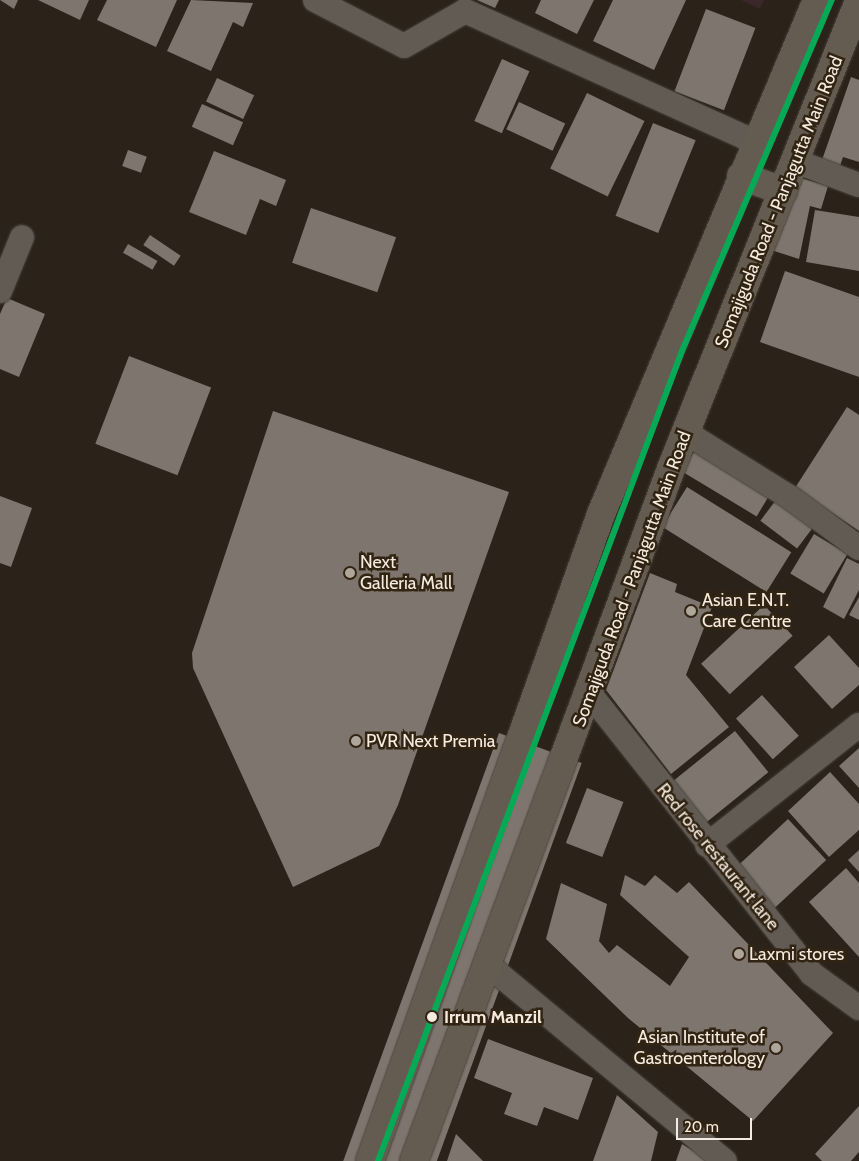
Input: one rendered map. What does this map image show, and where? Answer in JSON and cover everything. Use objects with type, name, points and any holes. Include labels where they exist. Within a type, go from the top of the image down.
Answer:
[{"type":"highway","points":[[370,1161],[601,514],[755,142],[817,0]]},
{"type":"highway","name":"Somajiguda Road - Panjagutta Main Road","points":[[414,1161],[489,966],[685,432],[859,1]]},
{"type":"highway","points":[[741,176],[783,190]]},
{"type":"street","points":[[315,0],[404,46],[465,11],[755,142]]},
{"type":"street","points":[[795,161],[859,185]]},
{"type":"street","points":[[0,291],[22,237]]},
{"type":"street","points":[[685,432],[788,496],[859,548]]},
{"type":"street","name":"Red rose restaurant lane","points":[[590,694],[707,845],[812,974],[855,998]]},
{"type":"street","points":[[707,845],[859,725]]},
{"type":"street","points":[[489,966],[725,1161]]},
{"type":"shaded area","points":[[741,0],[764,0],[760,9]]},
{"type":"building","points":[[0,0],[18,0],[14,9]]},
{"type":"building","points":[[38,0],[89,0],[80,20]]},
{"type":"building","points":[[107,0],[177,0],[156,47],[97,20]]},
{"type":"building","points":[[191,0],[253,3],[243,27],[233,22],[211,71],[167,51]]},
{"type":"building","points":[[477,0],[499,0],[495,8]]},
{"type":"building","points":[[541,0],[594,0],[577,34],[535,13]]},
{"type":"building","points":[[613,0],[686,0],[654,70],[593,41]]},
{"type":"building","points":[[706,9],[755,28],[724,110],[674,91]]},
{"type":"building","points":[[502,59],[529,71],[502,133],[474,121]]},
{"type":"building","points":[[851,77],[859,80],[859,162],[843,157],[840,166],[822,160]]},
{"type":"building","points":[[217,78],[254,95],[243,119],[206,102]]},
{"type":"building","points":[[587,93],[645,121],[608,197],[550,168]]},
{"type":"building","points":[[519,102],[565,124],[553,151],[506,129]]},
{"type":"building","points":[[202,104],[243,122],[233,145],[192,127]]},
{"type":"building","points":[[653,123],[696,140],[658,233],[616,216]]},
{"type":"building","points":[[128,150],[147,157],[141,173],[122,166]]},
{"type":"building","points":[[214,151],[286,180],[276,206],[260,199],[246,235],[189,212]]},
{"type":"building","points":[[790,175],[828,186],[821,209],[810,206],[799,259],[768,249]]},
{"type":"building","points":[[311,208],[396,237],[377,292],[292,263]]},
{"type":"building","points":[[815,210],[859,217],[859,271],[806,262]]},
{"type":"building","points":[[150,235],[181,256],[174,266],[143,245]]},
{"type":"building","points":[[128,244],[157,261],[152,270],[123,253]]},
{"type":"building","points":[[785,271],[859,297],[859,377],[760,342]]},
{"type":"building","points":[[7,298],[45,314],[19,377],[0,369],[0,314]]},
{"type":"building","points":[[129,356],[211,388],[177,475],[95,444]]},
{"type":"building","points":[[847,407],[859,415],[859,531],[795,488]]},
{"type":"building","name":"Next Galleria Mall","points":[[273,411],[509,492],[398,805],[379,846],[293,887],[193,668],[192,653]]},
{"type":"building","points":[[698,445],[773,490],[757,516],[682,472]]},
{"type":"building","points":[[687,487],[791,552],[766,592],[662,527]]},
{"type":"building","points":[[0,496],[32,508],[11,567],[0,563]]},
{"type":"building","points":[[779,496],[816,524],[797,548],[760,521]]},
{"type":"building","points":[[814,534],[847,554],[824,594],[790,573]]},
{"type":"building","points":[[847,558],[859,564],[859,590],[844,619],[823,607]]},
{"type":"building","points":[[650,573],[677,584],[675,592],[712,607],[686,675],[729,727],[671,774],[606,690]]},
{"type":"building","points":[[859,597],[859,620],[849,615]]},
{"type":"building","points":[[764,605],[793,636],[730,694],[701,664]]},
{"type":"building","points":[[829,635],[859,668],[859,685],[832,709],[794,667]]},
{"type":"building","points":[[762,695],[799,736],[773,759],[736,718]]},
{"type":"building","points":[[735,731],[768,772],[706,823],[673,781]]},
{"type":"building","points":[[499,733],[582,763],[437,1161],[343,1161]]},
{"type":"building","points":[[859,748],[859,788],[839,766]]},
{"type":"building","points":[[830,772],[859,804],[859,830],[829,857],[788,811]]},
{"type":"building","points":[[587,788],[623,802],[602,857],[566,843]]},
{"type":"building","points":[[788,819],[826,860],[774,909],[735,868]]},
{"type":"building","points":[[859,850],[859,872],[848,860]]},
{"type":"building","points":[[846,868],[859,883],[859,957],[809,902]]},
{"type":"building","points":[[625,875],[645,886],[655,875],[677,893],[689,882],[833,1033],[753,1121],[628,1018],[546,939],[561,883],[607,904],[599,941],[609,953],[617,945],[670,986],[689,957],[620,895]]},
{"type":"building","points":[[488,1039],[593,1078],[578,1120],[544,1107],[537,1126],[504,1114],[512,1093],[474,1078]]},
{"type":"building","points":[[617,1095],[658,1132],[651,1161],[593,1161]]},
{"type":"building","points":[[859,1106],[859,1152],[851,1161],[822,1161],[815,1154]]},
{"type":"building","points":[[456,1134],[483,1161],[447,1161]]},
{"type":"building","points":[[682,1144],[710,1161],[676,1161]]},
{"type":"transit line","points":[[378,1161],[682,351],[832,0]]},
{"type":"place","name":"Next Galleria Mall","points":[[350,573]]},
{"type":"place","name":"Asian E.N.T. Care Centre","points":[[691,611]]},
{"type":"place","name":"PVR Next Premia","points":[[356,741]]},
{"type":"place","name":"Laxmi stores","points":[[739,954]]},
{"type":"place","name":"Irrum Manzil","points":[[432,1017]]},
{"type":"place","name":"Asian Institute of Gastroenterology","points":[[776,1048]]}]
